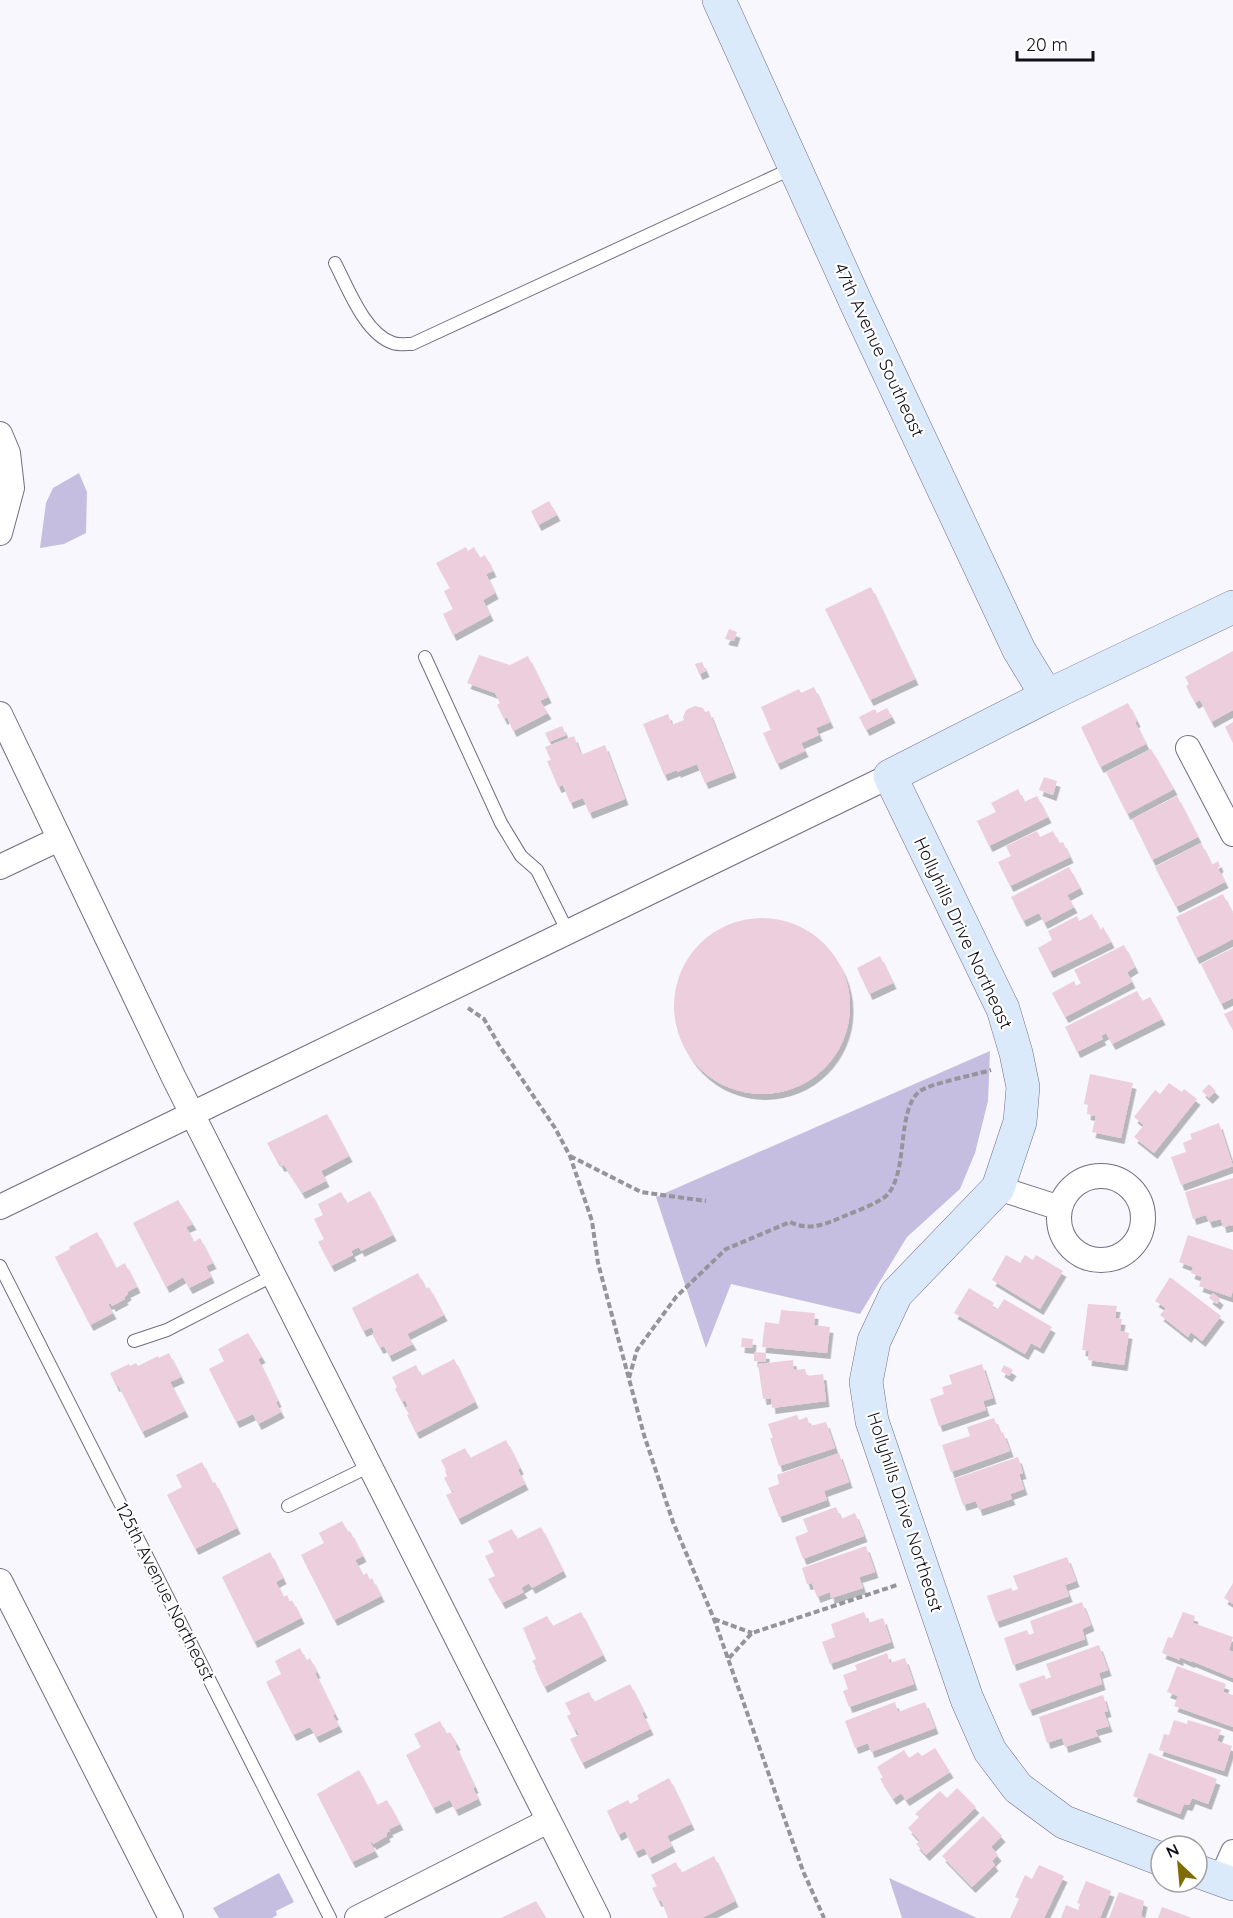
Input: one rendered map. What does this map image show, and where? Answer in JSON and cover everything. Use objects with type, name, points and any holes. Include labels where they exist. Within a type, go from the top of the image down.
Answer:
[{"type":"street","name":"47th Avenue Southeast","points":[[719,0],[794,168],[1019,651],[1047,696]]},
{"type":"street","points":[[0,434],[8,453],[12,488],[0,532]]},
{"type":"street","points":[[0,1207],[890,776],[1047,696],[1233,607]]},
{"type":"street","points":[[0,714],[192,1114],[598,1918]]},
{"type":"street","points":[[1188,748],[1233,834]]},
{"type":"street","name":"Hollyhills Drive Northeast","points":[[890,776],[1003,1009],[1023,1087],[1020,1122],[998,1188],[896,1294],[874,1341],[866,1382],[872,1420],[967,1699],[990,1751],[1018,1788],[1064,1822],[1149,1854]]},
{"type":"street","points":[[0,867],[59,840]]},
{"type":"street","points":[[998,1188],[1060,1208]]},
{"type":"street","points":[[0,1581],[171,1918]]},
{"type":"street","points":[[357,1918],[548,1821]]},
{"type":"lane","points":[[335,263],[368,324],[378,334],[394,344],[412,344],[794,168]]},
{"type":"lane","points":[[425,657],[501,823],[521,856],[537,870],[568,932]]},
{"type":"lane","name":"125th Avenue Northeast","points":[[0,1266],[330,1918]]},
{"type":"lane","points":[[134,1341],[167,1330],[274,1275]]},
{"type":"lane","points":[[288,1506],[370,1466]]},
{"type":"path","points":[[460,1002],[484,1020],[555,1128],[570,1156],[592,1221],[598,1263],[644,1435],[673,1522],[714,1619],[803,1870],[824,1918]]},
{"type":"path","points":[[628,1379],[637,1350],[676,1297],[726,1249],[790,1222],[800,1227],[819,1226],[886,1196],[895,1184],[910,1106],[920,1092],[940,1084],[1018,1063]]},
{"type":"path","points":[[570,1156],[641,1192],[706,1201]]},
{"type":"path","points":[[728,1659],[752,1633],[925,1576]]},
{"type":"path","points":[[714,1619],[752,1633]]},
{"type":"shaded area","points":[[79,473],[87,492],[86,533],[64,544],[40,548],[46,503],[53,488]]},
{"type":"shaded area","points":[[990,1051],[988,1101],[975,1153],[960,1189],[907,1237],[860,1314],[731,1284],[706,1348],[656,1197]]},
{"type":"shaded area","points":[[279,1873],[294,1902],[276,1911],[277,1915],[272,1918],[219,1918],[213,1908]]},
{"type":"shaded area","points":[[889,1878],[977,1918],[902,1918]]},
{"type":"building","points":[[549,501],[557,515],[538,525],[531,511]]},
{"type":"building","points":[[466,547],[468,551],[474,547],[480,558],[485,555],[493,571],[486,574],[495,593],[483,600],[490,615],[453,635],[443,614],[453,609],[444,591],[450,588],[436,563]]},
{"type":"building","points":[[871,587],[915,679],[870,700],[825,609]]},
{"type":"building","points":[[729,629],[737,632],[734,641],[725,639]]},
{"type":"building","points":[[1233,651],[1233,710],[1211,722],[1200,700],[1195,703],[1186,686],[1189,684],[1185,677]]},
{"type":"building","points":[[479,655],[510,665],[528,656],[548,697],[540,701],[548,713],[513,731],[507,717],[504,719],[497,705],[500,703],[495,693],[467,683]]},
{"type":"building","points":[[702,662],[706,671],[699,674],[695,664]]},
{"type":"building","points":[[814,687],[830,722],[816,728],[819,735],[801,743],[805,751],[777,764],[763,733],[771,730],[761,707],[799,689],[801,693]]},
{"type":"building","points":[[1128,703],[1146,744],[1100,767],[1081,727]]},
{"type":"building","points":[[695,706],[703,708],[705,712],[709,711],[733,772],[705,783],[697,764],[664,775],[643,724],[668,714],[672,725],[684,720],[686,710]]},
{"type":"building","points":[[887,708],[892,717],[866,730],[859,717],[875,709],[877,713]]},
{"type":"building","points":[[1233,722],[1233,743],[1225,727]]},
{"type":"building","points":[[562,726],[566,735],[549,742],[545,733]]},
{"type":"building","points":[[574,736],[581,755],[605,745],[625,799],[589,813],[583,798],[570,803],[563,785],[558,787],[547,761],[551,760],[545,747]]},
{"type":"building","points":[[1151,749],[1174,789],[1127,814],[1106,772]]},
{"type":"building","points":[[1044,777],[1057,781],[1053,795],[1039,790]]},
{"type":"building","points":[[1018,789],[1024,802],[1037,796],[1048,817],[989,846],[977,821],[996,812],[991,803]]},
{"type":"building","points":[[1177,796],[1198,837],[1152,860],[1132,819]]},
{"type":"building","points":[[1037,831],[1040,837],[1053,831],[1059,843],[1063,842],[1070,857],[1010,886],[998,862],[1011,856],[1006,846]]},
{"type":"building","points":[[1201,843],[1212,865],[1218,861],[1220,866],[1218,868],[1225,882],[1176,907],[1155,867]]},
{"type":"building","points":[[1069,867],[1080,888],[1067,895],[1074,907],[1044,923],[1039,913],[1023,921],[1011,897]]},
{"type":"building","points":[[1223,894],[1233,914],[1233,939],[1196,958],[1176,917]]},
{"type":"building","points":[[1092,914],[1100,930],[1103,927],[1111,942],[1050,972],[1038,948],[1052,940],[1048,931],[1077,916],[1079,921]]},
{"type":"building","points":[[762,918],[796,925],[811,933],[824,944],[835,957],[843,972],[850,1006],[843,1040],[835,1055],[824,1068],[811,1079],[796,1087],[762,1094],[728,1087],[713,1079],[700,1068],[689,1055],[681,1040],[674,1006],[681,972],[689,957],[700,944],[713,933],[728,925]]},
{"type":"building","points":[[1124,945],[1135,967],[1127,972],[1132,982],[1065,1017],[1052,993],[1074,981],[1076,986],[1081,983],[1074,970]]},
{"type":"building","points":[[1233,948],[1233,998],[1221,1004],[1201,964]]},
{"type":"building","points":[[880,956],[893,983],[869,994],[857,968]]},
{"type":"building","points":[[1137,991],[1142,1001],[1150,997],[1162,1019],[1112,1044],[1106,1033],[1101,1036],[1103,1039],[1077,1052],[1065,1027]]},
{"type":"building","points":[[1233,1010],[1233,1030],[1224,1014]]},
{"type":"building","points":[[1090,1074],[1133,1083],[1121,1138],[1092,1132],[1096,1116],[1087,1114],[1088,1105],[1084,1104]]},
{"type":"building","points":[[1169,1083],[1182,1092],[1184,1089],[1197,1099],[1154,1153],[1134,1137],[1144,1125],[1134,1117],[1155,1090],[1160,1094]]},
{"type":"building","points":[[1209,1084],[1216,1091],[1209,1098],[1202,1091]]},
{"type":"building","points":[[327,1114],[349,1156],[321,1171],[326,1181],[302,1193],[284,1165],[281,1166],[277,1161],[267,1143]]},
{"type":"building","points":[[1219,1123],[1233,1166],[1181,1185],[1171,1157],[1186,1152],[1183,1143],[1192,1139],[1190,1134]]},
{"type":"building","points":[[1233,1178],[1233,1225],[1223,1227],[1221,1219],[1209,1222],[1206,1215],[1193,1219],[1185,1192]]},
{"type":"building","points":[[370,1191],[393,1235],[361,1251],[359,1247],[351,1251],[353,1255],[331,1266],[318,1242],[324,1239],[314,1219],[323,1215],[318,1204],[341,1192],[347,1203]]},
{"type":"building","points":[[178,1200],[193,1224],[186,1227],[194,1242],[200,1238],[213,1263],[206,1266],[211,1277],[189,1288],[183,1277],[166,1287],[133,1223]]},
{"type":"building","points":[[97,1232],[116,1268],[125,1263],[137,1287],[127,1292],[125,1299],[112,1306],[111,1303],[108,1304],[113,1313],[90,1325],[55,1257]]},
{"type":"building","points":[[1188,1235],[1233,1250],[1231,1297],[1199,1286],[1202,1277],[1191,1273],[1193,1267],[1179,1262]]},
{"type":"building","points":[[1006,1255],[1020,1263],[1025,1255],[1033,1260],[1036,1255],[1063,1271],[1040,1309],[992,1280]]},
{"type":"building","points":[[418,1273],[426,1289],[429,1287],[444,1315],[407,1334],[413,1344],[389,1356],[384,1346],[380,1348],[372,1334],[374,1333],[372,1327],[363,1331],[352,1308]]},
{"type":"building","points":[[1170,1277],[1221,1316],[1202,1341],[1191,1332],[1188,1337],[1160,1315],[1166,1308],[1155,1301]]},
{"type":"building","points":[[969,1288],[994,1303],[992,1307],[997,1310],[1004,1299],[1052,1327],[1040,1348],[1031,1343],[1025,1354],[954,1313]]},
{"type":"building","points":[[1213,1293],[1220,1299],[1217,1304],[1209,1298]]},
{"type":"building","points":[[1088,1304],[1117,1306],[1115,1318],[1122,1319],[1120,1331],[1129,1333],[1124,1365],[1088,1360],[1089,1351],[1082,1350]]},
{"type":"building","points":[[781,1310],[815,1313],[814,1325],[830,1327],[827,1353],[762,1347],[765,1322],[779,1324]]},
{"type":"building","points":[[248,1333],[262,1357],[258,1359],[281,1412],[258,1424],[253,1414],[236,1422],[209,1369],[224,1361],[218,1349]]},
{"type":"building","points":[[742,1338],[753,1339],[752,1348],[741,1347]]},
{"type":"building","points":[[754,1352],[766,1353],[766,1362],[754,1361]]},
{"type":"building","points":[[169,1353],[181,1377],[170,1382],[185,1411],[142,1432],[110,1373],[129,1364],[130,1366],[136,1363],[138,1366]]},
{"type":"building","points":[[454,1359],[475,1402],[416,1433],[407,1415],[409,1414],[405,1408],[408,1407],[405,1400],[402,1402],[392,1377],[416,1365],[421,1376]]},
{"type":"building","points":[[793,1360],[794,1370],[805,1369],[807,1376],[823,1374],[826,1401],[772,1408],[771,1398],[763,1399],[758,1364]]},
{"type":"building","points":[[982,1364],[993,1398],[983,1401],[986,1410],[939,1426],[930,1399],[944,1394],[942,1387],[952,1384],[949,1375]]},
{"type":"building","points":[[1004,1365],[1013,1370],[1009,1376],[1001,1371]]},
{"type":"building","points":[[797,1415],[799,1420],[807,1417],[810,1426],[826,1422],[835,1448],[779,1466],[768,1424]]},
{"type":"building","points":[[994,1418],[1000,1433],[1003,1432],[1010,1451],[951,1472],[942,1445],[970,1436],[967,1427]]},
{"type":"building","points":[[506,1440],[525,1484],[458,1519],[446,1495],[455,1491],[451,1491],[444,1478],[447,1476],[446,1470],[441,1460],[465,1448],[470,1458]]},
{"type":"building","points":[[839,1453],[849,1482],[824,1491],[827,1500],[779,1517],[768,1488],[779,1484],[777,1475]]},
{"type":"building","points":[[1018,1457],[1023,1473],[1019,1474],[1024,1489],[1010,1494],[1012,1499],[979,1510],[976,1501],[963,1505],[954,1479]]},
{"type":"building","points":[[202,1462],[212,1483],[215,1482],[237,1528],[195,1549],[167,1495],[182,1487],[176,1475]]},
{"type":"building","points":[[836,1507],[841,1519],[855,1513],[864,1536],[803,1559],[795,1537],[808,1532],[803,1519]]},
{"type":"building","points":[[342,1521],[363,1556],[355,1560],[363,1575],[367,1573],[370,1580],[372,1578],[381,1596],[334,1620],[301,1555],[324,1543],[319,1533]]},
{"type":"building","points":[[541,1527],[563,1571],[532,1588],[529,1583],[521,1588],[524,1592],[502,1603],[488,1579],[495,1576],[485,1556],[494,1552],[488,1541],[512,1529],[517,1539]]},
{"type":"building","points":[[866,1546],[875,1572],[859,1577],[863,1588],[831,1598],[830,1592],[817,1597],[812,1583],[807,1584],[802,1568]]},
{"type":"building","points":[[270,1552],[283,1578],[276,1582],[283,1597],[287,1595],[290,1602],[292,1600],[301,1618],[254,1642],[222,1577]]},
{"type":"building","points":[[1067,1557],[1076,1581],[1065,1585],[1069,1596],[996,1622],[987,1596],[1011,1588],[1013,1591],[1018,1589],[1013,1576]]},
{"type":"building","points":[[1233,1583],[1233,1604],[1224,1598]]},
{"type":"building","points":[[1082,1602],[1091,1625],[1082,1629],[1085,1639],[1013,1665],[1004,1638],[1027,1630],[1029,1635],[1034,1633],[1030,1621]]},
{"type":"building","points":[[581,1612],[603,1655],[544,1687],[532,1661],[536,1659],[523,1628],[547,1616],[553,1626]]},
{"type":"building","points":[[864,1612],[868,1623],[883,1618],[891,1642],[830,1664],[822,1642],[835,1637],[831,1624]]},
{"type":"building","points":[[1183,1612],[1195,1616],[1193,1623],[1233,1637],[1229,1650],[1233,1652],[1233,1678],[1192,1661],[1180,1657],[1180,1660],[1162,1653],[1168,1637],[1172,1638]]},
{"type":"building","points":[[1099,1645],[1108,1670],[1099,1673],[1102,1684],[1029,1710],[1019,1684],[1044,1675],[1046,1679],[1051,1677],[1046,1664]]},
{"type":"building","points":[[300,1648],[306,1661],[310,1658],[317,1672],[315,1673],[339,1726],[316,1737],[310,1727],[293,1735],[266,1682],[281,1674],[275,1661]]},
{"type":"building","points":[[887,1653],[890,1663],[905,1658],[914,1684],[849,1707],[843,1691],[848,1689],[843,1675],[857,1670],[855,1665]]},
{"type":"building","points":[[1177,1666],[1226,1684],[1223,1692],[1233,1695],[1233,1727],[1174,1706],[1178,1696],[1167,1692]]},
{"type":"building","points":[[630,1684],[650,1729],[582,1763],[570,1739],[579,1735],[567,1716],[571,1714],[565,1703],[589,1692],[594,1702]]},
{"type":"building","points":[[1103,1695],[1108,1711],[1104,1712],[1109,1726],[1095,1730],[1098,1736],[1065,1747],[1062,1738],[1047,1743],[1039,1717]]},
{"type":"building","points":[[895,1702],[898,1712],[925,1702],[935,1728],[871,1752],[868,1743],[855,1748],[845,1721]]},
{"type":"building","points":[[1174,1720],[1187,1724],[1188,1720],[1221,1730],[1217,1741],[1232,1746],[1224,1771],[1159,1750],[1164,1734],[1169,1735]]},
{"type":"building","points":[[440,1721],[446,1734],[450,1732],[457,1744],[455,1745],[475,1787],[473,1788],[478,1799],[455,1810],[450,1800],[433,1808],[406,1755],[421,1747],[414,1734]]},
{"type":"building","points":[[935,1748],[950,1772],[906,1800],[901,1793],[893,1799],[880,1779],[883,1777],[877,1767],[904,1750],[909,1758],[918,1752],[922,1756]]},
{"type":"building","points":[[1149,1753],[1217,1779],[1208,1804],[1192,1798],[1189,1805],[1184,1804],[1180,1814],[1133,1796]]},
{"type":"building","points":[[359,1770],[377,1805],[387,1800],[400,1824],[389,1829],[387,1836],[373,1844],[370,1842],[375,1851],[352,1862],[317,1794]]},
{"type":"building","points":[[669,1778],[691,1824],[667,1836],[672,1846],[649,1858],[644,1848],[635,1852],[625,1831],[618,1835],[607,1811],[628,1800],[630,1804],[639,1799],[637,1795]]},
{"type":"building","points":[[957,1788],[976,1807],[926,1855],[916,1844],[920,1841],[908,1828],[919,1817],[915,1814],[940,1791],[947,1798]]},
{"type":"building","points":[[983,1816],[1002,1836],[991,1847],[998,1855],[992,1861],[995,1865],[972,1887],[942,1856]]},
{"type":"building","points":[[714,1856],[735,1901],[702,1918],[668,1918],[661,1900],[658,1901],[652,1888],[657,1886],[651,1875],[676,1862],[681,1873]]},
{"type":"building","points":[[1039,1865],[1064,1876],[1044,1918],[1010,1918],[1019,1899],[1015,1897],[1025,1875],[1032,1879]]},
{"type":"building","points":[[1086,1881],[1111,1891],[1100,1918],[1061,1918],[1066,1905],[1078,1910],[1080,1904],[1077,1903]]},
{"type":"building","points":[[1119,1892],[1144,1901],[1141,1916],[1145,1918],[1109,1918]]},
{"type":"building","points":[[536,1901],[546,1918],[501,1918]]},
{"type":"building","points":[[1162,1907],[1192,1918],[1158,1918]]}]
